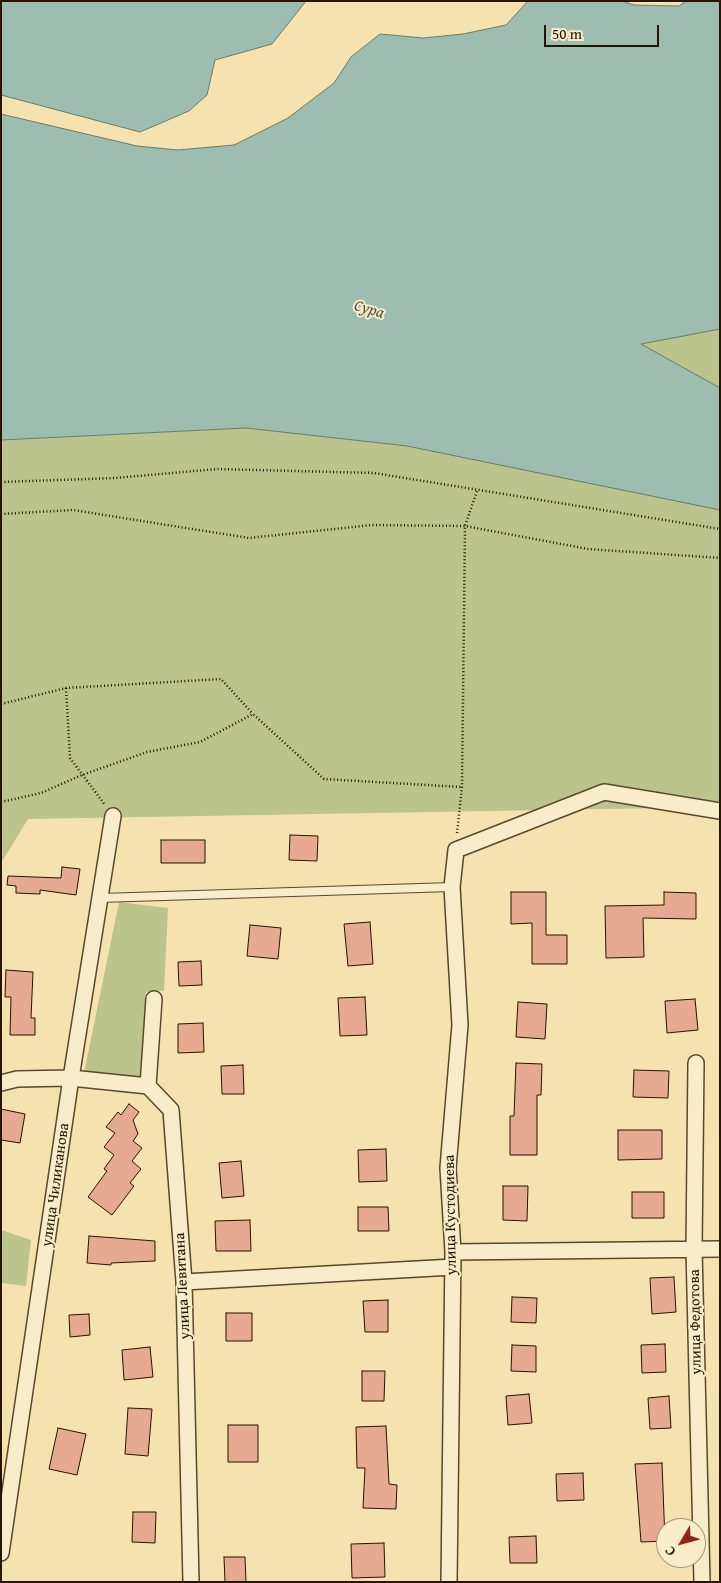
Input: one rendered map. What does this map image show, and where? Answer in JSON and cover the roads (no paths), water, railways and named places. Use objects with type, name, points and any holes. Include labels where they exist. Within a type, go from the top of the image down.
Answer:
[{"type":"street","name":"улица Кустодиева","points":[[449,1582],[453,1259],[448,1168],[460,1025],[452,887],[456,850],[604,792],[720,811]]},
{"type":"street","name":"улица Чиликанова","points":[[1,1554],[71,1078],[113,816]]},
{"type":"street","points":[[1,1083],[17,1079],[71,1078],[148,1086],[154,999]]},
{"type":"street","name":"улица Федотова","points":[[696,1063],[694,1249],[702,1582]]},
{"type":"street","name":"улица Левитана","points":[[148,1086],[171,1110],[184,1282],[191,1582]]},
{"type":"street","points":[[184,1282],[453,1259],[720,1248]]},
{"type":"lane","points":[[100,898],[452,887]]},
{"type":"water","points":[[1,1],[306,1],[272,44],[215,60],[207,95],[189,111],[140,132],[1,95]]},
{"type":"water","name":"Сура","points":[[528,1],[622,1],[634,5],[679,6],[686,1],[720,1],[720,329],[641,344],[720,388],[720,510],[407,446],[246,428],[1,440],[1,114],[137,146],[178,150],[234,145],[288,118],[334,83],[351,57],[380,34],[423,38],[463,34],[506,25]]}]
